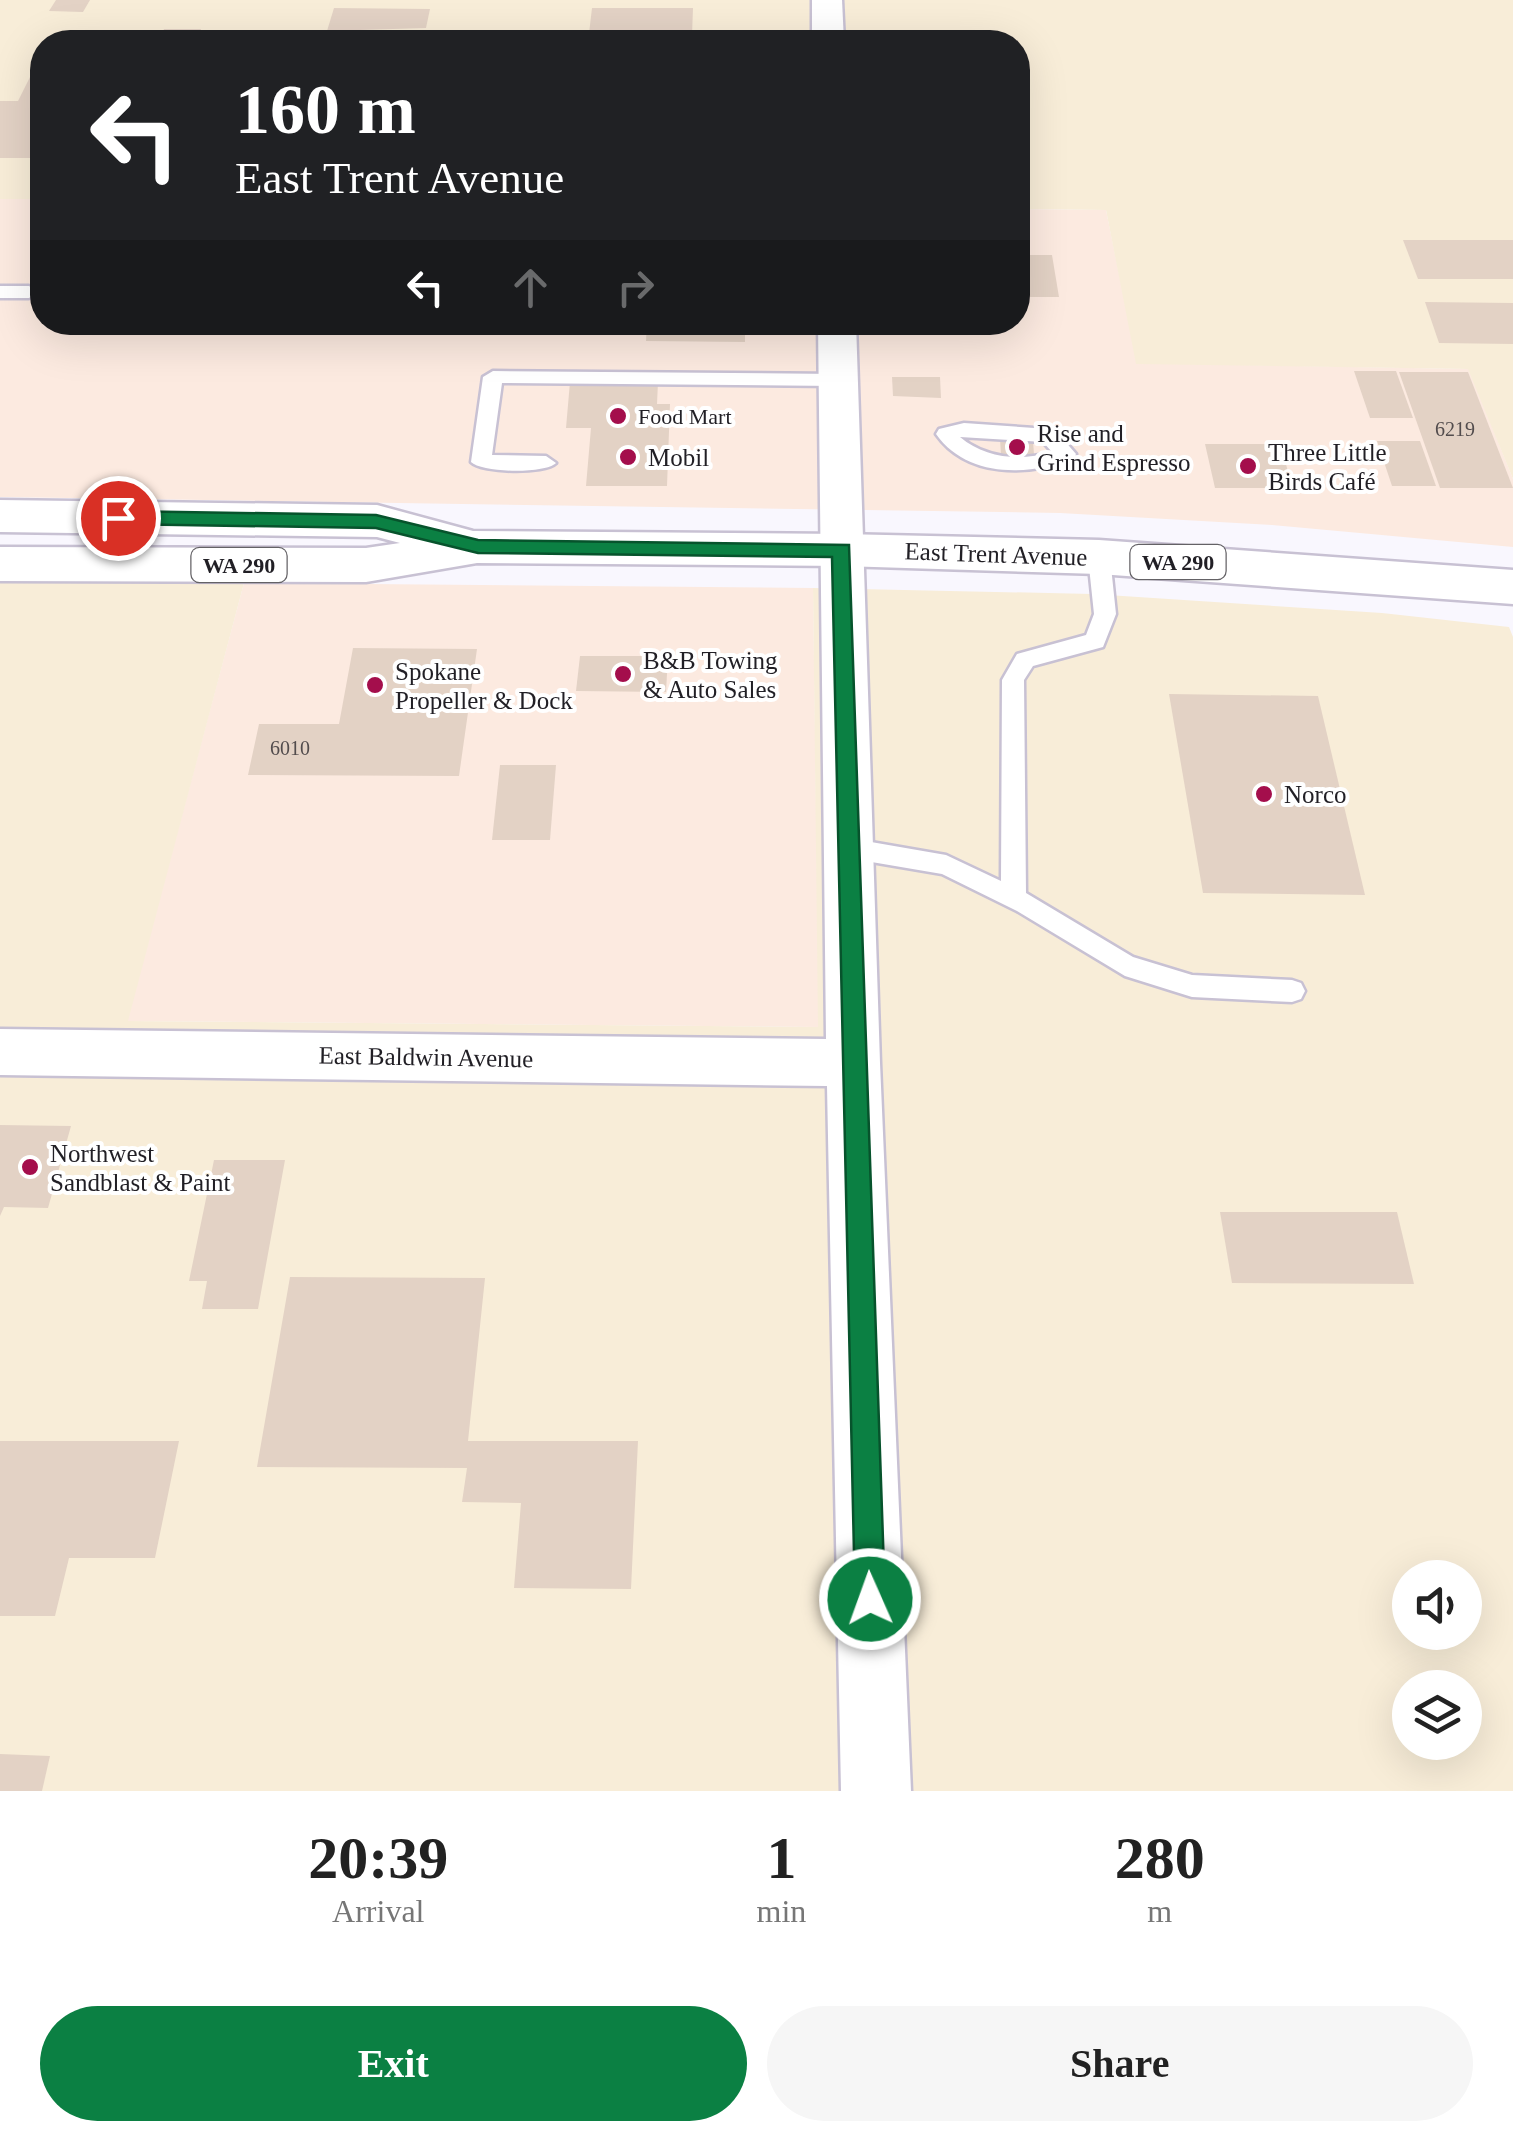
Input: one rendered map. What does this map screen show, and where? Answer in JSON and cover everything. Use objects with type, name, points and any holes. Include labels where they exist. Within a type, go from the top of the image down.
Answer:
[{"type":"main road","name":"East Trent Avenue","points":[[0,516],[376,521],[478,546]]},
{"type":"main road","name":"East Trent Avenue","points":[[0,564],[366,565],[478,546],[842,550],[1099,556],[1513,587]]},
{"type":"street","points":[[827,0],[828,30]]},
{"type":"street","points":[[837,335],[853,1063],[876,1791]]},
{"type":"street","name":"East Baldwin Avenue","points":[[0,1052],[853,1063]]},
{"type":"lane","points":[[0,292],[30,292]]},
{"type":"lane","points":[[546,463],[481,462],[493,377],[837,380]]},
{"type":"lane","points":[[964,430],[1050,436],[1066,454],[1048,462],[978,459],[956,449],[946,434],[964,430]]},
{"type":"lane","points":[[1014,898],[1013,680],[1025,660],[1095,640],[1104,614],[1099,556]]},
{"type":"lane","points":[[848,848],[946,866],[1014,898],[1125,964],[1192,986],[1292,991]]},
{"type":"shaded area","points":[[0,0],[1513,0],[1513,479],[1468,369],[1136,364],[1106,210],[1030,209],[1030,30],[30,30],[30,199],[0,199]]},
{"type":"shaded area","points":[[0,199],[30,199],[30,335],[1030,335],[1030,209],[1106,210],[1137,363],[1469,369],[1513,479],[1513,547],[1272,525],[1060,513],[0,497]]},
{"type":"shaded area","points":[[0,580],[244,583],[128,1021],[818,1027],[813,588],[1092,594],[1382,613],[1509,627],[1513,637],[1513,1791],[0,1791]]},
{"type":"shaded area","points":[[244,583],[813,588],[819,1027],[127,1021]]},
{"type":"building","points":[[56,0],[90,0],[83,12],[49,11]]},
{"type":"building","points":[[334,8],[430,9],[426,28],[327,30]]},
{"type":"building","points":[[592,8],[693,8],[692,30],[589,30]]},
{"type":"building","points":[[30,77],[30,158],[0,158],[0,101],[18,101]]},
{"type":"building","points":[[1403,240],[1513,240],[1513,279],[1418,279]]},
{"type":"building","points":[[1030,255],[1052,255],[1059,297],[1030,297]]},
{"type":"building","points":[[1425,302],[1513,303],[1513,344],[1439,343]]},
{"type":"building","points":[[646,335],[745,335],[745,342],[646,341]]},
{"type":"building","points":[[1354,371],[1396,371],[1413,418],[1370,418]]},
{"type":"building","points":[[1399,372],[1468,372],[1513,488],[1440,488]]},
{"type":"building","points":[[892,377],[940,377],[941,398],[893,396]]},
{"type":"building","points":[[570,382],[658,382],[657,404],[670,404],[667,486],[586,486],[591,428],[566,428]]},
{"type":"building","name":"Rise and Grind Espresso","points":[[1000,439],[1033,440],[1034,455],[1001,455]]},
{"type":"building","points":[[1377,441],[1420,441],[1436,486],[1392,486]]},
{"type":"building","name":"Three Little Birds Café","points":[[1205,444],[1281,444],[1292,488],[1215,488]]},
{"type":"building","points":[[353,648],[477,649],[459,776],[248,775],[259,724],[339,724]]},
{"type":"building","name":"B&B Towing & Auto Sales","points":[[580,656],[668,656],[666,692],[576,691]]},
{"type":"building","name":"Norco","points":[[1169,694],[1318,696],[1365,895],[1203,893]]},
{"type":"building","points":[[500,765],[556,765],[550,840],[492,840]]},
{"type":"building","name":"Northwest Sandblast & Paint","points":[[0,1125],[71,1126],[48,1208],[4,1207],[0,1216]]},
{"type":"building","points":[[214,1160],[285,1160],[258,1309],[202,1309],[207,1281],[189,1281]]},
{"type":"building","points":[[1220,1212],[1397,1212],[1414,1284],[1232,1283]]},
{"type":"building","points":[[290,1277],[485,1278],[468,1441],[638,1441],[631,1589],[514,1588],[521,1503],[462,1502],[467,1468],[257,1467]]},
{"type":"building","points":[[0,1441],[179,1441],[155,1558],[69,1558],[55,1616],[0,1616]]},
{"type":"building","points":[[0,1754],[50,1756],[42,1791],[0,1791]]},
{"type":"place","name":"Food Mart","points":[[618,416]]},
{"type":"place","name":"Rise and Grind Espresso","points":[[1017,447]]},
{"type":"place","name":"Mobil","points":[[628,457]]},
{"type":"place","name":"Three Little Birds Café","points":[[1248,466]]},
{"type":"place","name":"B&B Towing & Auto Sales","points":[[623,674]]},
{"type":"place","name":"Spokane Propeller & Dock","points":[[375,685]]},
{"type":"place","name":"Norco","points":[[1264,794]]},
{"type":"place","name":"Northwest Sandblast & Paint","points":[[30,1167]]},
{"type":"route","points":[[118,518],[376,521],[478,546],[842,550],[870,1599]]}]
